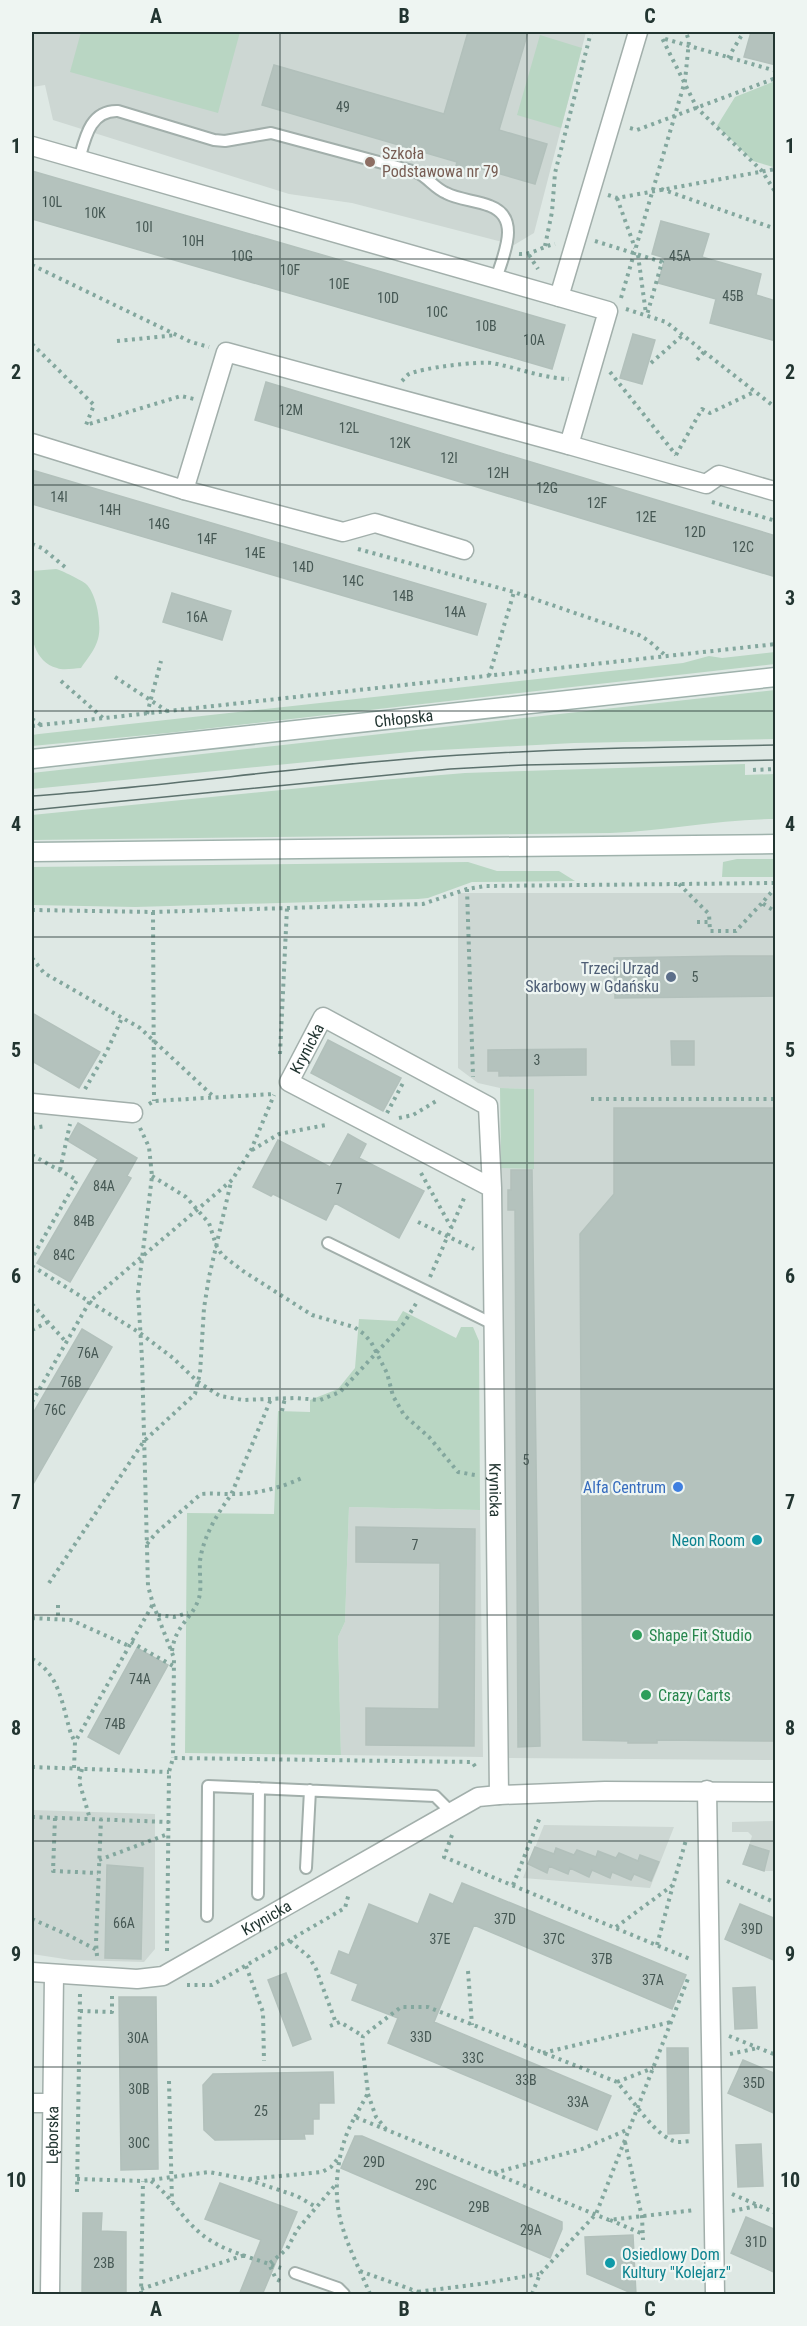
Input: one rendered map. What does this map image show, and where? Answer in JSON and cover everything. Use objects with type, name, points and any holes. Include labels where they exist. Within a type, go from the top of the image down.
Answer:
[{"type":"street","points":[[559,297],[638,32]]},
{"type":"street","points":[[32,146],[608,311],[569,446]]},
{"type":"street","points":[[183,490],[226,352],[706,484],[719,475],[774,491]]},
{"type":"street","points":[[32,443],[183,490],[343,532],[375,523],[464,550]]},
{"type":"street","name":"Chłopska","points":[[32,759],[776,677]]},
{"type":"street","points":[[32,852],[776,844]]},
{"type":"street","name":"Krynicka","points":[[492,1188],[289,1082],[323,1017],[488,1106],[492,1188],[499,1795]]},
{"type":"street","points":[[32,1103],[76,1099],[133,1113]]},
{"type":"street","points":[[707,1790],[709,1925],[702,1968],[711,2028],[715,2295]]},
{"type":"street","name":"Krynicka","points":[[32,1972],[137,1979],[163,1976],[478,1797],[707,1790],[776,1792]]},
{"type":"street","name":"Lęborska","points":[[50,2295],[54,1975]]},
{"type":"street","points":[[32,2103],[51,2103]]},
{"type":"lane","points":[[79,160],[92,121],[109,111],[118,111],[214,140],[225,141],[271,133],[416,172],[425,176],[446,194],[491,206],[506,219],[509,230],[507,243],[496,279]]},
{"type":"lane","points":[[328,1242],[494,1324]]},
{"type":"lane","points":[[207,1916],[208,1786],[435,1796],[451,1812]]},
{"type":"lane","points":[[258,1894],[259,1788]]},
{"type":"lane","points":[[306,1868],[310,1790]]},
{"type":"lane","points":[[295,2273],[338,2288],[344,2295]]},
{"type":"path","points":[[545,246],[552,212],[555,173],[592,32]]},
{"type":"path","points":[[686,32],[688,47],[684,81],[618,307],[666,322],[776,408]]},
{"type":"path","points":[[728,58],[743,33]]},
{"type":"path","points":[[776,71],[662,38],[697,108],[762,171],[776,193]]},
{"type":"path","points":[[610,123],[637,130],[776,78]]},
{"type":"path","points":[[590,190],[617,198],[776,169]]},
{"type":"path","points":[[660,189],[776,229]]},
{"type":"path","points":[[617,198],[635,253],[646,315]]},
{"type":"path","points":[[591,240],[662,262],[646,315]]},
{"type":"path","points":[[32,265],[191,342],[226,352]]},
{"type":"path","points":[[117,341],[177,335]]},
{"type":"path","points":[[651,363],[683,335]]},
{"type":"path","points":[[32,344],[94,405],[86,425],[181,396],[210,404]]},
{"type":"path","points":[[698,360],[704,352]]},
{"type":"path","points":[[595,355],[676,454],[678,458],[674,475]]},
{"type":"path","points":[[397,399],[403,379],[409,374],[477,362],[490,363],[549,378],[570,379],[590,373]]},
{"type":"path","points":[[676,454],[702,409],[710,412],[754,391]]},
{"type":"path","points":[[701,499],[776,521]]},
{"type":"path","points":[[32,544],[42,548],[65,567]]},
{"type":"path","points":[[489,676],[514,592],[649,640],[666,656]]},
{"type":"path","points":[[32,726],[776,644]]},
{"type":"path","points":[[147,714],[161,661]]},
{"type":"path","points":[[115,677],[167,711]]},
{"type":"path","points":[[62,681],[104,718]]},
{"type":"path","points":[[32,719],[41,725]]},
{"type":"path","points":[[753,770],[776,769]]},
{"type":"path","points":[[679,884],[709,914],[710,931],[736,931],[776,885]]},
{"type":"path","points":[[32,910],[153,912],[423,904],[466,889],[485,886],[776,885]]},
{"type":"path","points":[[466,889],[474,1098]]},
{"type":"path","points":[[762,903],[776,912]]},
{"type":"path","points":[[280,1062],[287,908]]},
{"type":"path","points":[[153,912],[154,1101]]},
{"type":"path","points":[[697,922],[709,922]]},
{"type":"path","points":[[32,958],[44,973],[140,1028],[215,1098]]},
{"type":"path","points":[[60,1170],[76,1099],[85,1089],[107,1051],[122,1018]]},
{"type":"path","points":[[383,1121],[412,1065]]},
{"type":"path","points":[[32,1402],[90,1301],[232,1180],[251,1150],[274,1095],[276,1084]]},
{"type":"path","points":[[393,1119],[413,1115],[456,1088]]},
{"type":"path","points":[[167,1956],[169,1772],[173,1758],[174,1667],[172,1652],[148,1586],[138,1292],[152,1176],[149,1148],[133,1113],[154,1101],[284,1096]]},
{"type":"path","points":[[591,1099],[776,1099]]},
{"type":"path","points":[[251,1150],[279,1134],[329,1124]]},
{"type":"path","points":[[32,1155],[77,1179],[32,1258]]},
{"type":"path","points":[[419,1170],[451,1227]]},
{"type":"path","points":[[152,1176],[186,1197],[208,1223],[222,1255],[243,1271],[312,1315],[347,1325],[364,1334],[377,1352],[387,1372],[393,1396],[404,1415],[429,1437],[458,1472],[484,1476]]},
{"type":"path","points":[[32,1266],[140,1333],[198,1382],[220,1396],[243,1400],[285,1398],[320,1400],[340,1392],[404,1323],[424,1290],[473,1178]]},
{"type":"path","points":[[49,1583],[144,1441],[195,1394],[204,1308],[232,1180]]},
{"type":"path","points":[[418,1222],[481,1252]]},
{"type":"path","points":[[32,1304],[66,1342]]},
{"type":"path","points":[[32,1330],[48,1322]]},
{"type":"path","points":[[32,1393],[40,1388]]},
{"type":"path","points":[[282,1411],[285,1398]]},
{"type":"path","points":[[172,1652],[176,1633],[192,1612],[200,1596],[203,1546],[221,1506],[231,1495],[270,1399]]},
{"type":"path","points":[[147,1545],[156,1533],[201,1494],[231,1495],[287,1485],[302,1478]]},
{"type":"path","points":[[74,1768],[75,1742],[153,1604]]},
{"type":"path","points":[[58,1605],[58,1618]]},
{"type":"path","points":[[157,1615],[174,1617],[192,1612]]},
{"type":"path","points":[[32,1618],[71,1620],[130,1644],[174,1667]]},
{"type":"path","points":[[32,1659],[48,1670],[55,1680],[75,1742]]},
{"type":"path","points":[[173,1758],[472,1762],[477,1769]]},
{"type":"path","points":[[32,1767],[169,1772]]},
{"type":"path","points":[[82,1768],[78,1781],[90,1819]]},
{"type":"path","points":[[32,1817],[169,1822]]},
{"type":"path","points":[[513,1885],[540,1817]]},
{"type":"path","points":[[55,1818],[53,1871],[98,1873]]},
{"type":"path","points":[[98,1960],[98,1873],[101,1819]]},
{"type":"path","points":[[453,1832],[444,1857],[688,1957],[702,1968]]},
{"type":"path","points":[[657,1945],[688,1833]]},
{"type":"path","points":[[99,1860],[169,1834]]},
{"type":"path","points":[[708,1873],[776,1903]]},
{"type":"path","points":[[616,1928],[674,1885]]},
{"type":"path","points":[[32,1919],[97,1950]]},
{"type":"path","points":[[532,2295],[540,2274],[596,2214],[671,2022],[702,1968],[709,1925]]},
{"type":"path","points":[[290,1941],[309,1957],[316,1969],[336,2023]]},
{"type":"path","points":[[246,1966],[262,2012],[264,2061]]},
{"type":"path","points":[[468,1971],[472,2025]]},
{"type":"path","points":[[77,2192],[80,1975]]},
{"type":"path","points":[[80,2011],[112,2012],[112,1992]]},
{"type":"path","points":[[387,2130],[376,2117],[368,2093],[362,2042],[363,2036],[401,2007],[406,2006],[428,2007],[617,2082],[666,2137],[677,2142],[713,2141]]},
{"type":"path","points":[[330,2026],[340,2022],[363,2036]]},
{"type":"path","points":[[542,2053],[671,2022]]},
{"type":"path","points":[[711,2028],[776,2055]]},
{"type":"path","points":[[712,2059],[758,2048]]},
{"type":"path","points":[[617,2082],[654,2067]]},
{"type":"path","points":[[169,2081],[172,2203]]},
{"type":"path","points":[[368,2093],[349,2127],[341,2154],[337,2182],[341,2219],[370,2295]]},
{"type":"path","points":[[355,2117],[643,2234]]},
{"type":"path","points":[[493,2173],[582,2148],[630,2128]]},
{"type":"path","points":[[625,2141],[642,2217],[643,2240]]},
{"type":"path","points":[[246,2179],[322,2172],[331,2167],[341,2154]]},
{"type":"path","points":[[77,2179],[143,2181],[209,2172],[246,2179],[297,2196],[316,2207]]},
{"type":"path","points":[[150,2180],[188,2222],[210,2241],[295,2273]]},
{"type":"path","points":[[143,2181],[142,2293],[246,2254]]},
{"type":"path","points":[[269,2264],[287,2248],[297,2230],[337,2182]]},
{"type":"path","points":[[713,2187],[776,2213]]},
{"type":"path","points":[[609,2220],[714,2207]]},
{"type":"path","points":[[360,2271],[413,2293],[424,2295]]},
{"type":"path","points":[[413,2293],[540,2274]]},
{"type":"shaded area","name":"Szkoła Podstawowa nr 79","points":[[32,32],[586,32],[534,233],[514,245],[352,203],[289,194],[53,120],[45,85],[32,87]]},
{"type":"shaded area","points":[[458,893],[775,893],[775,1760],[509,1758],[502,1207],[498,1168],[534,1169],[534,1089],[500,1088],[478,1083],[458,1068]]},
{"type":"shaded area","points":[[349,1507],[480,1510],[483,1757],[341,1755],[338,1637],[345,1622]]},
{"type":"shaded area","points":[[32,1810],[155,1814],[155,1949],[144,1962],[71,1960],[32,1954]]},
{"type":"shaded area","points":[[775,1821],[775,1871],[764,1871],[743,1864],[752,1836],[748,1832],[732,1832],[732,1822]]},
{"type":"shaded area","points":[[544,1825],[674,1827],[650,1888],[523,1878]]},
{"type":"green space","points":[[81,32],[240,32],[218,113],[70,72]]},
{"type":"green space","points":[[540,35],[582,48],[561,128],[517,115]]},
{"type":"green space","points":[[775,81],[776,166],[773,167],[753,161],[717,126],[735,97]]},
{"type":"green space","points":[[56,569],[86,584],[96,602],[98,639],[81,668],[60,669],[46,662],[38,653],[33,641],[30,612],[32,571]]},
{"type":"green space","points":[[775,652],[775,664],[168,733],[32,746],[32,735],[39,734],[683,663],[709,656],[722,658]]},
{"type":"green space","points":[[775,690],[775,739],[574,743],[420,751],[32,789],[32,773]]},
{"type":"green space","points":[[745,764],[745,775],[775,774],[775,819],[610,833],[32,840],[32,815],[465,773]]},
{"type":"green space","points":[[737,859],[775,859],[775,877],[722,877],[723,862]]},
{"type":"green space","points":[[468,862],[497,871],[559,871],[575,881],[472,882],[428,898],[418,899],[135,907],[32,905],[32,867]]},
{"type":"green space","points":[[500,1088],[534,1089],[534,1169],[501,1168]]},
{"type":"green space","points":[[403,1311],[456,1338],[461,1327],[473,1327],[479,1341],[480,1510],[349,1507],[345,1622],[338,1637],[341,1755],[185,1753],[187,1513],[274,1514],[278,1411],[310,1412],[310,1400],[338,1389],[355,1368],[359,1319],[397,1321]]},
{"type":"building","points":[[468,32],[528,32],[499,130],[547,144],[535,184],[476,167],[475,172],[456,166],[457,162],[262,105],[274,65],[444,114]]},
{"type":"building","points":[[751,32],[776,32],[776,65],[744,57]]},
{"type":"building","points":[[32,171],[565,325],[552,369],[32,219]]},
{"type":"building","points":[[661,221],[709,234],[702,257],[761,274],[756,295],[776,301],[776,341],[710,323],[716,299],[658,283],[665,258],[652,254]]},
{"type":"building","points":[[633,334],[655,340],[642,384],[620,378]]},
{"type":"building","points":[[266,382],[776,536],[776,577],[255,420]]},
{"type":"building","points":[[32,470],[486,604],[477,635],[32,504]]},
{"type":"building","points":[[172,593],[231,611],[222,640],[163,622]]},
{"type":"building","points":[[776,956],[776,996],[615,998],[614,958]]},
{"type":"building","points":[[32,1013],[100,1052],[79,1088],[32,1061]]},
{"type":"building","points":[[328,1040],[401,1078],[383,1111],[311,1073]]},
{"type":"building","points":[[671,1041],[694,1041],[694,1065],[672,1065]]},
{"type":"building","points":[[586,1049],[586,1075],[499,1076],[499,1071],[488,1071],[488,1050]]},
{"type":"building","name":"Alfa Centrum","points":[[614,1108],[776,1108],[776,1741],[657,1740],[657,1743],[628,1743],[628,1741],[583,1740],[580,1234],[614,1194]]},
{"type":"building","points":[[78,1123],[137,1158],[127,1176],[131,1178],[70,1282],[37,1263],[98,1159],[68,1141]]},
{"type":"building","points":[[348,1134],[366,1144],[359,1158],[424,1191],[399,1238],[335,1203],[326,1220],[273,1194],[271,1196],[253,1187],[278,1140],[330,1167]]},
{"type":"building","points":[[511,1170],[532,1170],[540,1746],[518,1747],[515,1210],[508,1210]]},
{"type":"building","points":[[82,1329],[112,1347],[32,1486],[32,1415]]},
{"type":"building","points":[[356,1527],[475,1529],[474,1746],[366,1745],[366,1708],[439,1709],[440,1563],[356,1562]]},
{"type":"building","points":[[137,1648],[168,1665],[119,1754],[88,1737]]},
{"type":"building","points":[[750,1845],[769,1851],[764,1871],[743,1864]]},
{"type":"building","points":[[535,1847],[554,1854],[556,1848],[574,1855],[577,1850],[596,1857],[598,1851],[616,1858],[619,1853],[638,1861],[640,1855],[659,1862],[651,1881],[634,1874],[631,1880],[612,1872],[610,1878],[592,1870],[589,1877],[570,1868],[568,1874],[549,1866],[547,1873],[528,1864]]},
{"type":"building","points":[[107,1865],[143,1868],[141,1959],[105,1958]]},
{"type":"building","points":[[462,1883],[686,1975],[672,2009],[474,1925],[434,2022],[611,2096],[597,2130],[388,2043],[398,2018],[352,2000],[358,1984],[331,1973],[339,1951],[349,1955],[369,1904],[418,1924],[430,1894],[453,1904]]},
{"type":"building","points":[[740,1904],[776,1919],[776,1961],[725,1939]]},
{"type":"building","points":[[286,1973],[311,2039],[293,2046],[268,1980]]},
{"type":"building","points":[[755,1987],[757,2028],[735,2029],[733,1988]]},
{"type":"building","points":[[119,1997],[156,1997],[158,2169],[121,2170]]},
{"type":"building","points":[[667,2048],[688,2048],[689,2133],[668,2134]]},
{"type":"building","points":[[743,2060],[776,2074],[776,2114],[728,2093]]},
{"type":"building","points":[[333,2072],[334,2103],[319,2103],[319,2119],[313,2119],[313,2134],[304,2134],[305,2139],[215,2140],[204,2130],[203,2085],[213,2074]]},
{"type":"building","points":[[355,2136],[362,2136],[562,2222],[562,2229],[550,2258],[341,2168]]},
{"type":"building","points":[[761,2144],[763,2186],[738,2187],[736,2145]]},
{"type":"building","points":[[220,2183],[297,2212],[262,2295],[239,2295],[261,2240],[205,2219]]},
{"type":"building","points":[[83,2213],[102,2213],[101,2231],[126,2232],[126,2295],[82,2295]]},
{"type":"building","points":[[746,2217],[776,2230],[776,2273],[731,2253]]},
{"type":"building","name":"Osiedlowy Dom Kultury \"Kolejarz\"","points":[[633,2235],[636,2295],[587,2274],[585,2237]]},
{"type":"tram line","points":[[32,796],[360,763],[453,756],[592,749],[776,745]]},
{"type":"tram line","points":[[32,810],[450,769],[524,765],[776,760]]},
{"type":"place","name":"Szkoła Podstawowa nr 79","points":[[370,162]]},
{"type":"place","name":"Trzeci Urząd Skarbowy w Gdańsku","points":[[671,977]]},
{"type":"place","name":"Alfa Centrum","points":[[678,1487]]},
{"type":"place","name":"Neon Room","points":[[757,1540]]},
{"type":"place","name":"Shape Fit Studio","points":[[637,1635]]},
{"type":"place","name":"Crazy Carts","points":[[646,1695]]},
{"type":"place","name":"Osiedlowy Dom Kultury \"Kolejarz\"","points":[[610,2263]]}]
